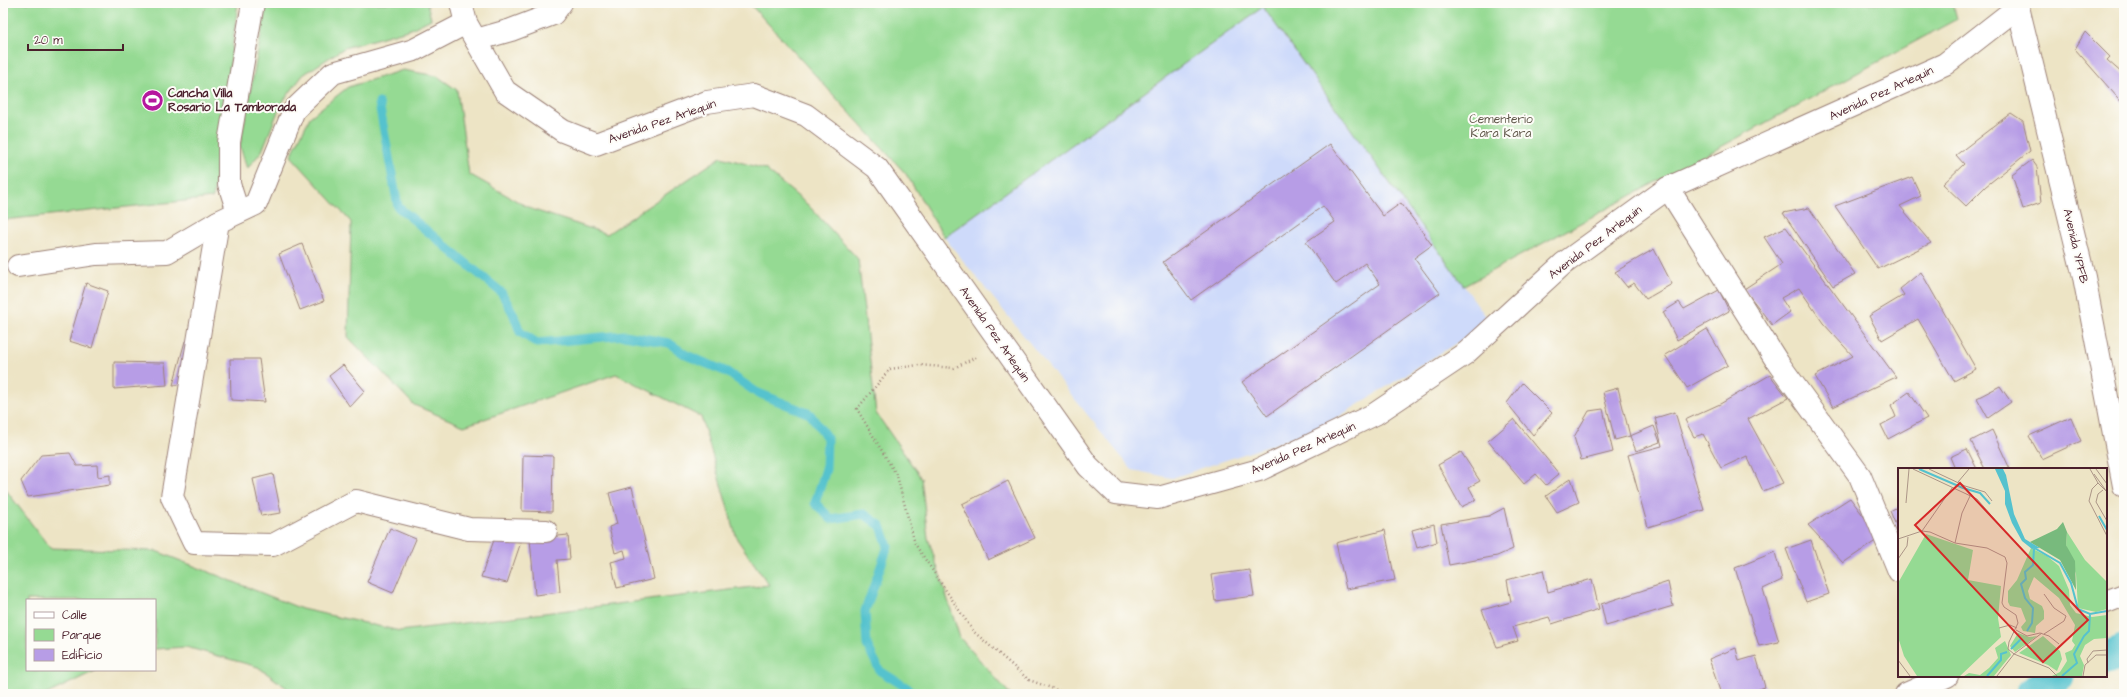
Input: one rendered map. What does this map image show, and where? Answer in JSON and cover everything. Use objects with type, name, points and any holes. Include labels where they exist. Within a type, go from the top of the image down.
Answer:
[{"type":"street","points":[[238,212],[229,184],[229,142],[253,3]]},
{"type":"street","points":[[18,266],[96,254],[167,252],[218,222],[256,204],[294,110],[333,73],[414,50],[468,22],[511,30],[553,14],[561,3]]},
{"type":"street","name":"Avenida Pez Arlequin","points":[[468,22],[505,91],[563,131],[596,144],[707,102],[754,95],[806,115],[877,168],[1088,466],[1116,493],[1158,498],[1259,470],[1375,414],[1466,353],[1563,264],[1668,188],[1945,64],[2018,5]]},
{"type":"street","name":"Avenida YPFB","points":[[2018,5],[2084,277],[2124,486]]},
{"type":"street","points":[[1668,188],[1778,363],[1860,476],[1898,568]]},
{"type":"street","points":[[218,222],[172,497],[194,543],[273,545],[356,501],[469,529],[546,531]]},
{"type":"street","points":[[2107,602],[2124,595]]},
{"type":"street","points":[[1906,694],[1944,677]]},
{"type":"path","points":[[1002,344],[954,368],[919,365],[890,369],[857,409],[897,476],[914,544],[973,631],[1029,680],[1068,694]]},
{"type":"shaded area","points":[[1263,7],[1490,322],[1319,429],[1172,478],[1132,470],[944,237]]},
{"type":"green space","points":[[3,3],[238,3],[213,198],[3,220]]},
{"type":"green space","points":[[267,3],[427,3],[431,19],[411,29],[344,48],[303,75],[281,104],[262,151],[247,169],[240,146]]},
{"type":"green space","name":"Cementerio K'ara K'ara","points":[[749,3],[1953,3],[1957,19],[1464,286],[1263,7],[944,237],[906,174]]},
{"type":"green space","points":[[403,70],[437,76],[457,90],[469,174],[531,209],[607,234],[721,157],[765,169],[808,205],[858,259],[876,413],[921,478],[928,538],[960,638],[1010,694],[295,694],[258,667],[186,647],[156,649],[156,599],[26,599],[26,671],[95,671],[47,694],[3,694],[3,486],[50,548],[156,551],[302,609],[400,631],[769,585],[737,539],[701,417],[616,374],[464,426],[414,405],[348,337],[351,222],[291,156],[310,117],[348,87]]},
{"type":"building","points":[[2085,32],[2110,57],[2107,60],[2124,75],[2124,105],[2075,49]]},
{"type":"building","points":[[2011,113],[2023,121],[2030,151],[1986,186],[1966,206],[1943,184],[1964,164],[1956,155]]},
{"type":"building","points":[[1330,144],[1383,216],[1401,203],[1432,245],[1414,258],[1440,293],[1267,416],[1242,382],[1380,284],[1365,263],[1336,284],[1306,242],[1335,222],[1323,206],[1191,300],[1163,262]]},
{"type":"building","points":[[2032,160],[2037,167],[2041,203],[2023,209],[2012,175]]},
{"type":"building","points":[[1912,177],[1921,196],[1900,206],[1931,243],[1878,269],[1835,206]]},
{"type":"building","points":[[1809,208],[1855,274],[1833,286],[1783,213]]},
{"type":"building","points":[[1786,227],[1896,377],[1833,407],[1815,376],[1853,356],[1823,323],[1799,288],[1781,298],[1790,312],[1772,325],[1744,289],[1782,264],[1764,237]]},
{"type":"building","points":[[302,244],[324,301],[300,310],[279,254]]},
{"type":"building","points":[[1654,249],[1672,284],[1646,299],[1634,283],[1627,287],[1615,272]]},
{"type":"building","points":[[1921,272],[1976,369],[1954,381],[1918,319],[1882,340],[1869,316],[1904,295],[1900,289]]},
{"type":"building","points":[[86,283],[108,291],[92,348],[69,341]]},
{"type":"building","points":[[1719,290],[1729,311],[1677,340],[1663,312],[1679,302],[1684,309]]},
{"type":"building","points":[[3,321],[5,322],[5,346],[3,345]]},
{"type":"building","points":[[1707,329],[1728,365],[1687,388],[1665,355]]},
{"type":"building","points":[[185,341],[197,345],[192,384],[173,385]]},
{"type":"building","points":[[230,359],[259,359],[265,402],[231,400]]},
{"type":"building","points":[[114,362],[165,363],[167,385],[114,389]]},
{"type":"building","points":[[343,365],[365,391],[350,407],[329,376]]},
{"type":"building","points":[[1770,375],[1788,398],[1748,419],[1783,483],[1763,491],[1747,456],[1721,468],[1703,434],[1694,437],[1685,420],[1720,404]]},
{"type":"building","points":[[1522,383],[1552,413],[1533,435],[1507,403]]},
{"type":"building","points":[[2000,386],[2011,402],[1988,418],[1977,398]]},
{"type":"building","points":[[1618,388],[1630,436],[1615,440],[1603,392]]},
{"type":"building","points":[[1909,392],[1927,418],[1888,439],[1881,425],[1896,417],[1891,405]]},
{"type":"building","points":[[1603,409],[1613,452],[1581,460],[1574,437],[1589,411]]},
{"type":"building","points":[[1675,412],[1704,510],[1648,527],[1628,455],[1662,446],[1655,418]]},
{"type":"building","points":[[2071,417],[2081,441],[2042,459],[2029,436]]},
{"type":"building","points":[[1514,419],[1559,474],[1546,485],[1536,474],[1524,484],[1488,441]]},
{"type":"building","points":[[1654,426],[1660,442],[1636,451],[1630,436]]},
{"type":"building","points":[[1992,430],[2010,468],[1984,468],[1971,441]]},
{"type":"building","points":[[1967,449],[1976,468],[1955,468],[1950,457]]},
{"type":"building","points":[[1461,452],[1480,481],[1469,487],[1476,500],[1461,507],[1438,465]]},
{"type":"building","points":[[70,453],[77,466],[97,465],[98,477],[110,475],[110,485],[28,497],[21,481],[41,455]]},
{"type":"building","points":[[523,455],[553,456],[552,512],[522,511]]},
{"type":"building","points":[[273,474],[281,513],[261,516],[253,479]]},
{"type":"building","points":[[1571,478],[1579,502],[1557,512],[1546,496]]},
{"type":"building","points":[[1008,481],[1035,538],[988,560],[962,504]]},
{"type":"building","points":[[632,487],[654,579],[617,588],[611,562],[626,558],[624,550],[615,553],[609,527],[617,524],[609,493]]},
{"type":"building","points":[[1850,498],[1880,538],[1843,563],[1808,525]]},
{"type":"building","points":[[1898,507],[1898,531],[1890,511]]},
{"type":"building","points":[[1504,508],[1513,549],[1497,556],[1449,565],[1441,524],[1489,516]]},
{"type":"building","points":[[1434,524],[1437,542],[1417,548],[1412,530]]},
{"type":"building","points":[[390,528],[416,539],[393,593],[367,582]]},
{"type":"building","points":[[1385,530],[1395,580],[1346,589],[1336,543]]},
{"type":"building","points":[[568,535],[570,559],[557,560],[560,592],[535,595],[530,539]]},
{"type":"building","points":[[494,540],[521,542],[507,583],[481,577]]},
{"type":"building","points":[[1811,540],[1829,594],[1806,602],[1786,549]]},
{"type":"building","points":[[1775,552],[1782,580],[1763,589],[1779,642],[1759,646],[1735,568]]},
{"type":"building","points":[[1250,570],[1254,596],[1215,601],[1211,575]]},
{"type":"building","points":[[1543,570],[1548,592],[1592,579],[1599,609],[1552,624],[1549,617],[1513,627],[1518,641],[1497,647],[1482,610],[1511,602],[1507,580]]},
{"type":"building","points":[[1668,582],[1673,606],[1606,626],[1601,604]]},
{"type":"building","points":[[1736,648],[1739,661],[1756,656],[1765,687],[1744,694],[1721,694],[1709,659]]},
{"type":"waterway","points":[[379,103],[398,207],[501,292],[513,313],[520,332],[537,343],[625,335],[669,343],[686,355],[727,372],[756,392],[810,414],[827,438],[826,469],[815,503],[831,519],[864,514],[881,526],[888,546],[865,611],[867,645],[880,671],[917,694]]},
{"type":"waterway","points":[[2107,658],[2124,651]]},
{"type":"waterway","points":[[2032,694],[2056,677]]},
{"type":"place","name":"Cancha Villa Rosario La Tamborada","points":[[153,100]]}]
